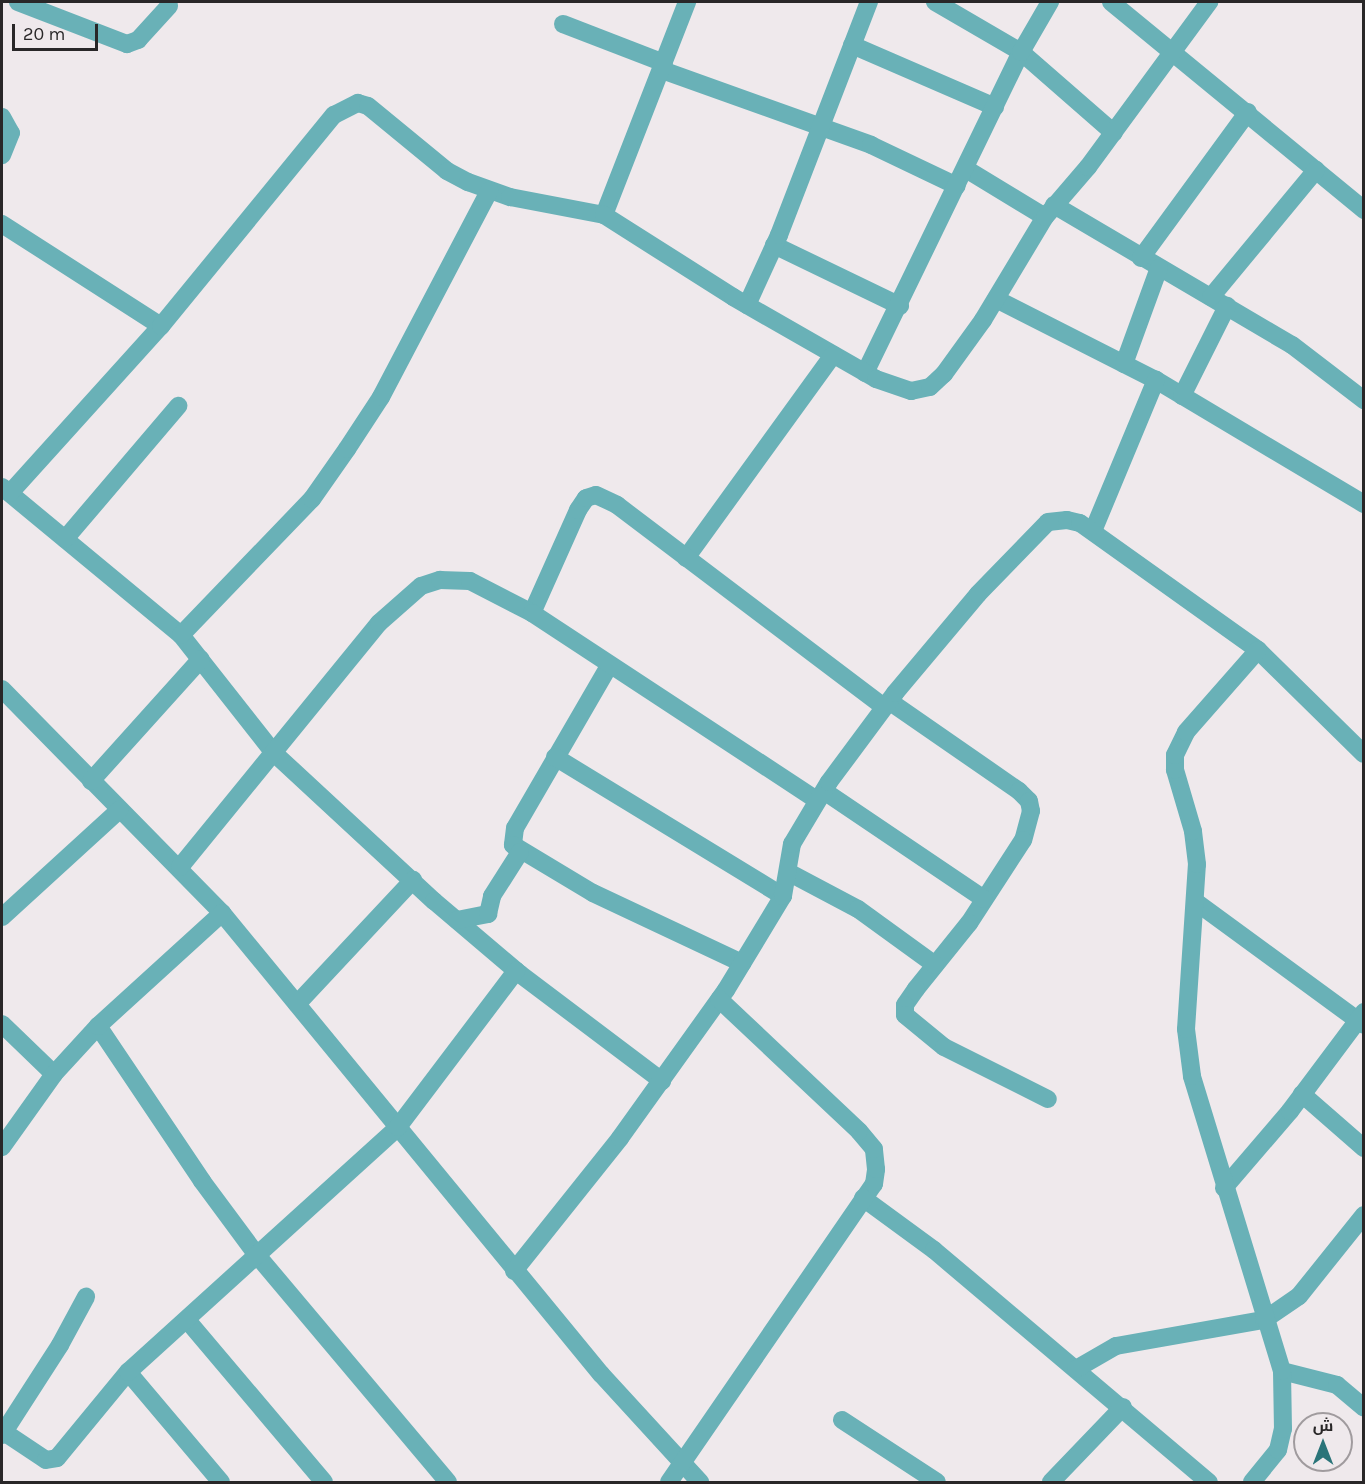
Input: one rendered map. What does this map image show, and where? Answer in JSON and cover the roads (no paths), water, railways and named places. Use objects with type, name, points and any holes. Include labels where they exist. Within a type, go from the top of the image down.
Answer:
[{"type":"street","points":[[18,2],[127,44],[138,40],[170,6]]},
{"type":"street","points":[[604,215],[687,2]]},
{"type":"street","points":[[747,305],[774,245],[869,2]]},
{"type":"street","points":[[935,2],[1021,52],[1114,132]]},
{"type":"street","points":[[865,373],[900,306],[1021,52],[1050,2]]},
{"type":"street","points":[[1111,2],[1248,112],[1364,210]]},
{"type":"street","points":[[662,1082],[516,971],[412,880],[274,753],[181,635],[6,490],[161,326],[334,115],[350,104],[368,106],[447,171],[489,191],[604,215],[747,305],[865,373],[911,391],[930,387],[944,374],[996,299],[1049,211],[1114,132],[1209,2]]},
{"type":"street","points":[[563,24],[663,66],[820,126],[957,186]]},
{"type":"street","points":[[852,45],[995,107]]},
{"type":"street","points":[[1141,258],[1248,112]]},
{"type":"street","points":[[2,117],[11,133],[2,155]]},
{"type":"street","points":[[966,169],[1141,258],[1219,302],[1292,345],[1364,400]]},
{"type":"street","points":[[1182,396],[1219,302],[1316,170]]},
{"type":"street","points":[[181,635],[312,499],[348,449],[381,397],[489,191]]},
{"type":"street","points":[[2,224],[161,326]]},
{"type":"street","points":[[774,245],[900,306]]},
{"type":"street","points":[[1124,364],[1159,268]]},
{"type":"street","points":[[996,299],[1156,381],[1364,504]]},
{"type":"street","points":[[686,558],[833,355]]},
{"type":"street","points":[[1093,531],[1156,381]]},
{"type":"street","points":[[65,539],[178,406]]},
{"type":"street","points":[[532,613],[586,498],[596,495],[617,505],[886,704],[1029,801],[1030,822],[1023,840],[984,899],[905,1005],[907,1019],[944,1047],[1048,1099]]},
{"type":"street","points":[[514,1271],[662,1082],[719,999],[783,896],[795,838],[820,796],[886,704],[978,594],[1048,522],[1067,520],[1093,531],[1258,650],[1364,754]]},
{"type":"street","points":[[180,867],[379,623],[421,586],[440,580],[471,581],[532,613],[609,666],[984,899]]},
{"type":"street","points":[[1252,1482],[1278,1450],[1284,1409],[1282,1371],[1264,1320],[1192,1076],[1186,1029],[1196,902],[1193,831],[1174,770],[1175,755],[1186,732],[1258,650]]},
{"type":"street","points":[[91,781],[201,659]]},
{"type":"street","points":[[609,666],[512,834],[513,845],[520,852],[594,893],[742,963]]},
{"type":"street","points":[[2,689],[119,810],[180,867],[222,913],[514,1271],[681,1466],[700,1482]]},
{"type":"street","points":[[555,757],[783,896]]},
{"type":"street","points":[[2,917],[119,810]]},
{"type":"street","points":[[457,920],[488,914],[492,896],[520,852]]},
{"type":"street","points":[[788,872],[858,909],[935,965]]},
{"type":"street","points":[[297,1004],[412,880]]},
{"type":"street","points":[[1196,902],[1361,1019],[1224,1188]]},
{"type":"street","points":[[2,1148],[54,1074],[98,1026],[222,913]]},
{"type":"street","points":[[86,1297],[60,1345],[3,1433],[46,1460],[54,1461],[128,1372],[398,1127],[516,971]]},
{"type":"street","points":[[669,1482],[873,1184],[876,1169],[877,1157],[869,1143],[719,999]]},
{"type":"street","points":[[2,1024],[54,1074]]},
{"type":"street","points":[[98,1026],[202,1181],[256,1254],[448,1482]]},
{"type":"street","points":[[1302,1094],[1363,1147]]},
{"type":"street","points":[[863,1198],[934,1250],[1123,1407],[1209,1482]]},
{"type":"street","points":[[1076,1369],[1116,1346],[1264,1320],[1299,1296],[1364,1215]]},
{"type":"street","points":[[187,1320],[324,1482]]},
{"type":"street","points":[[1282,1371],[1336,1385],[1364,1408]]},
{"type":"street","points":[[128,1372],[221,1482]]},
{"type":"street","points":[[1051,1482],[1123,1407]]},
{"type":"street","points":[[842,1420],[937,1482]]}]
